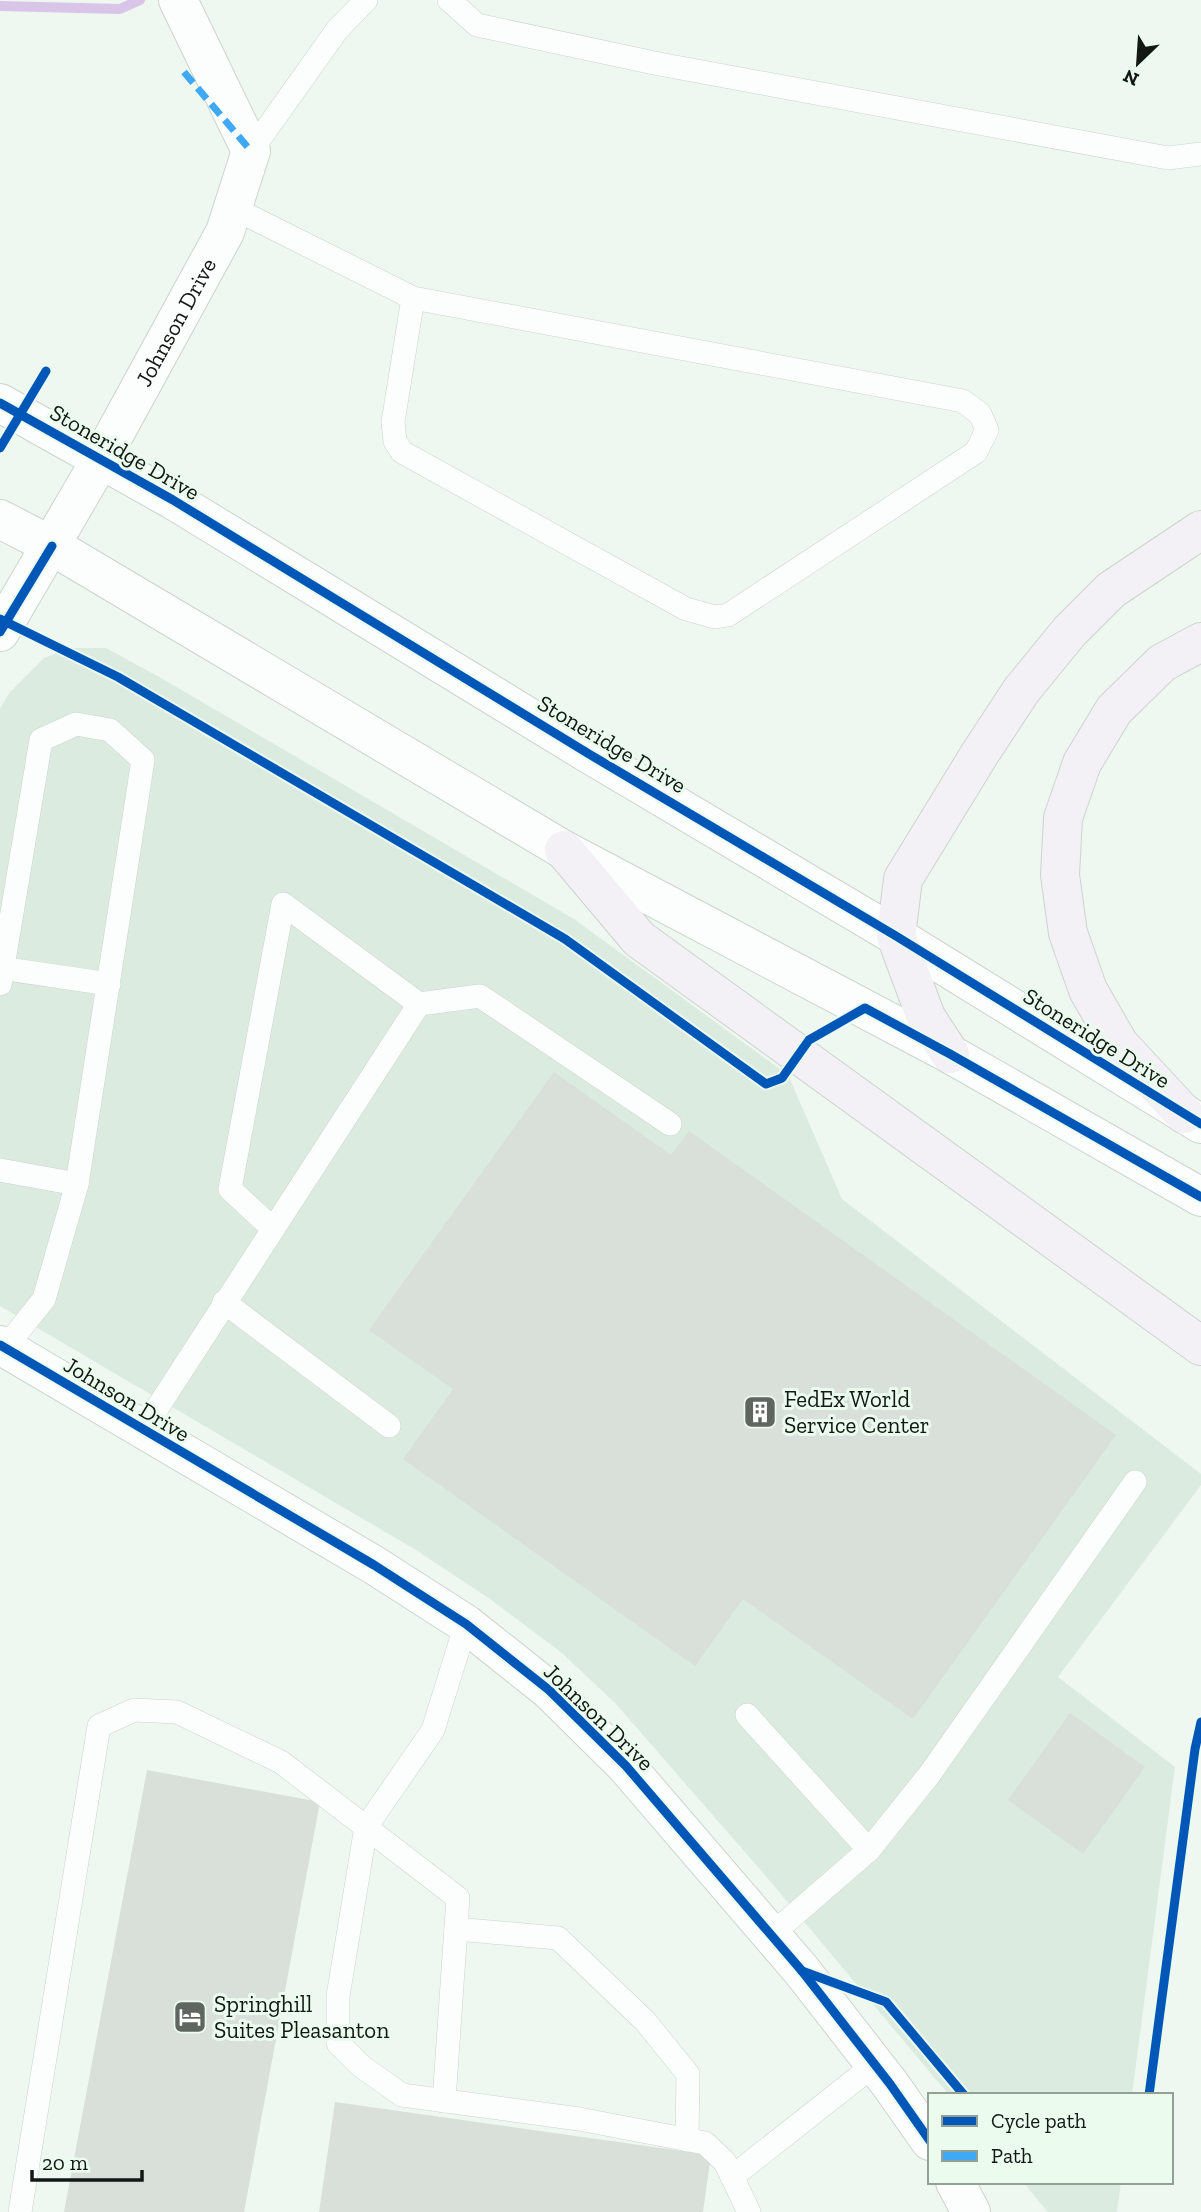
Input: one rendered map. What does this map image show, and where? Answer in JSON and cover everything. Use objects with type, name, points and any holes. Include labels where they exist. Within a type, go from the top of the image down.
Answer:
[{"type":"highway","points":[[950,1054],[926,1017],[896,936],[903,879],[1021,691],[1069,632],[1111,590],[1201,530]]},
{"type":"highway","points":[[1192,1119],[1119,1044],[1088,989],[1068,933],[1060,875],[1063,818],[1082,763],[1114,710],[1162,663],[1201,642]]},
{"type":"highway","points":[[564,850],[639,939],[1201,1346]]},
{"type":"main road","points":[[178,0],[251,151]]},
{"type":"main road","name":"Johnson Drive","points":[[0,632],[101,459],[225,232],[251,151]]},
{"type":"main road","name":"Stoneridge Drive","points":[[0,403],[101,459],[896,936],[1192,1119]]},
{"type":"main road","points":[[0,519],[52,546],[564,850],[950,1054],[1187,1189]]},
{"type":"main road","name":"Johnson Drive","points":[[3,1347],[374,1565],[466,1624],[549,1690],[616,1757],[802,1971],[928,2138]]},
{"type":"main road","points":[[956,2184],[971,2212]]},
{"type":"lane","points":[[251,151],[337,30],[366,0]]},
{"type":"lane","points":[[449,0],[477,25],[659,64],[1168,158],[1201,154]]},
{"type":"lane","points":[[233,208],[413,299],[963,401],[981,414],[987,430],[976,452],[729,615],[715,617],[686,609],[402,452],[395,441],[393,422],[413,299]]},
{"type":"lane","points":[[3,1347],[44,1299],[77,1184],[143,760],[110,730],[76,724],[40,740],[1,973],[108,984]]},
{"type":"lane","points":[[273,1229],[230,1189],[283,904],[419,1004],[480,996],[670,1124]]},
{"type":"lane","points":[[143,1430],[419,1004]]},
{"type":"lane","points":[[0,1170],[77,1184]]},
{"type":"lane","points":[[224,1302],[389,1426]]},
{"type":"lane","points":[[771,1935],[869,1850],[929,1775],[1135,1482]]},
{"type":"lane","points":[[466,1624],[433,1730],[366,1827],[338,1996],[338,2043],[361,2066],[402,2095],[579,2119],[705,2143],[724,2162],[749,2212]]},
{"type":"lane","points":[[20,2212],[99,1726],[134,1710],[177,1712],[282,1762],[458,1898],[444,2101]]},
{"type":"lane","points":[[747,1715],[869,1850]]},
{"type":"lane","points":[[456,1929],[558,1938],[645,2021],[688,2074],[687,2140]]},
{"type":"lane","points":[[732,2177],[874,2065]]},
{"type":"shaded area","points":[[70,648],[106,648],[574,919],[788,1075],[842,1199],[1201,1474],[1201,1485],[1058,1677],[1175,1767],[1132,2093],[947,2093],[770,1881],[616,1704],[562,1653],[490,1599],[416,1550],[0,1306],[0,709],[10,692],[44,658]]},
{"type":"shaded area","points":[[1025,2184],[1121,2184],[1117,2212],[1048,2212]]},
{"type":"building","name":"FedEx World Service Center","points":[[554,1072],[671,1155],[689,1131],[1116,1435],[913,1719],[743,1599],[695,1666],[403,1459],[453,1389],[369,1330]]},
{"type":"building","points":[[1070,1713],[1145,1767],[1083,1854],[1008,1800]]},
{"type":"building","points":[[147,1770],[320,1802],[244,2212],[64,2212]]},
{"type":"building","points":[[335,2102],[711,2155],[703,2212],[319,2212]]},
{"type":"waterway","points":[[0,6],[120,9],[140,0]]},
{"type":"marked path","points":[[184,72],[251,151]]},
{"type":"cycle path","points":[[0,448],[46,371]]},
{"type":"cycle path","points":[[0,403],[173,500],[589,754],[896,936],[1201,1124]]},
{"type":"cycle path","points":[[0,632],[52,546]]},
{"type":"cycle path","points":[[0,619],[118,677],[565,939],[766,1084],[782,1078],[809,1040],[865,1008],[1201,1197]]},
{"type":"cycle path","points":[[0,1345],[374,1565],[466,1624],[549,1690],[626,1766],[802,1971],[890,2084],[928,2138]]},
{"type":"cycle path","points":[[1149,2093],[1195,1749],[1201,1722]]},
{"type":"cycle path","points":[[802,1971],[886,2002],[962,2093]]},
{"type":"place","name":"FedEx World Service Center","points":[[760,1412]]},
{"type":"place","name":"Springhill Suites Pleasanton","points":[[190,2017]]}]
